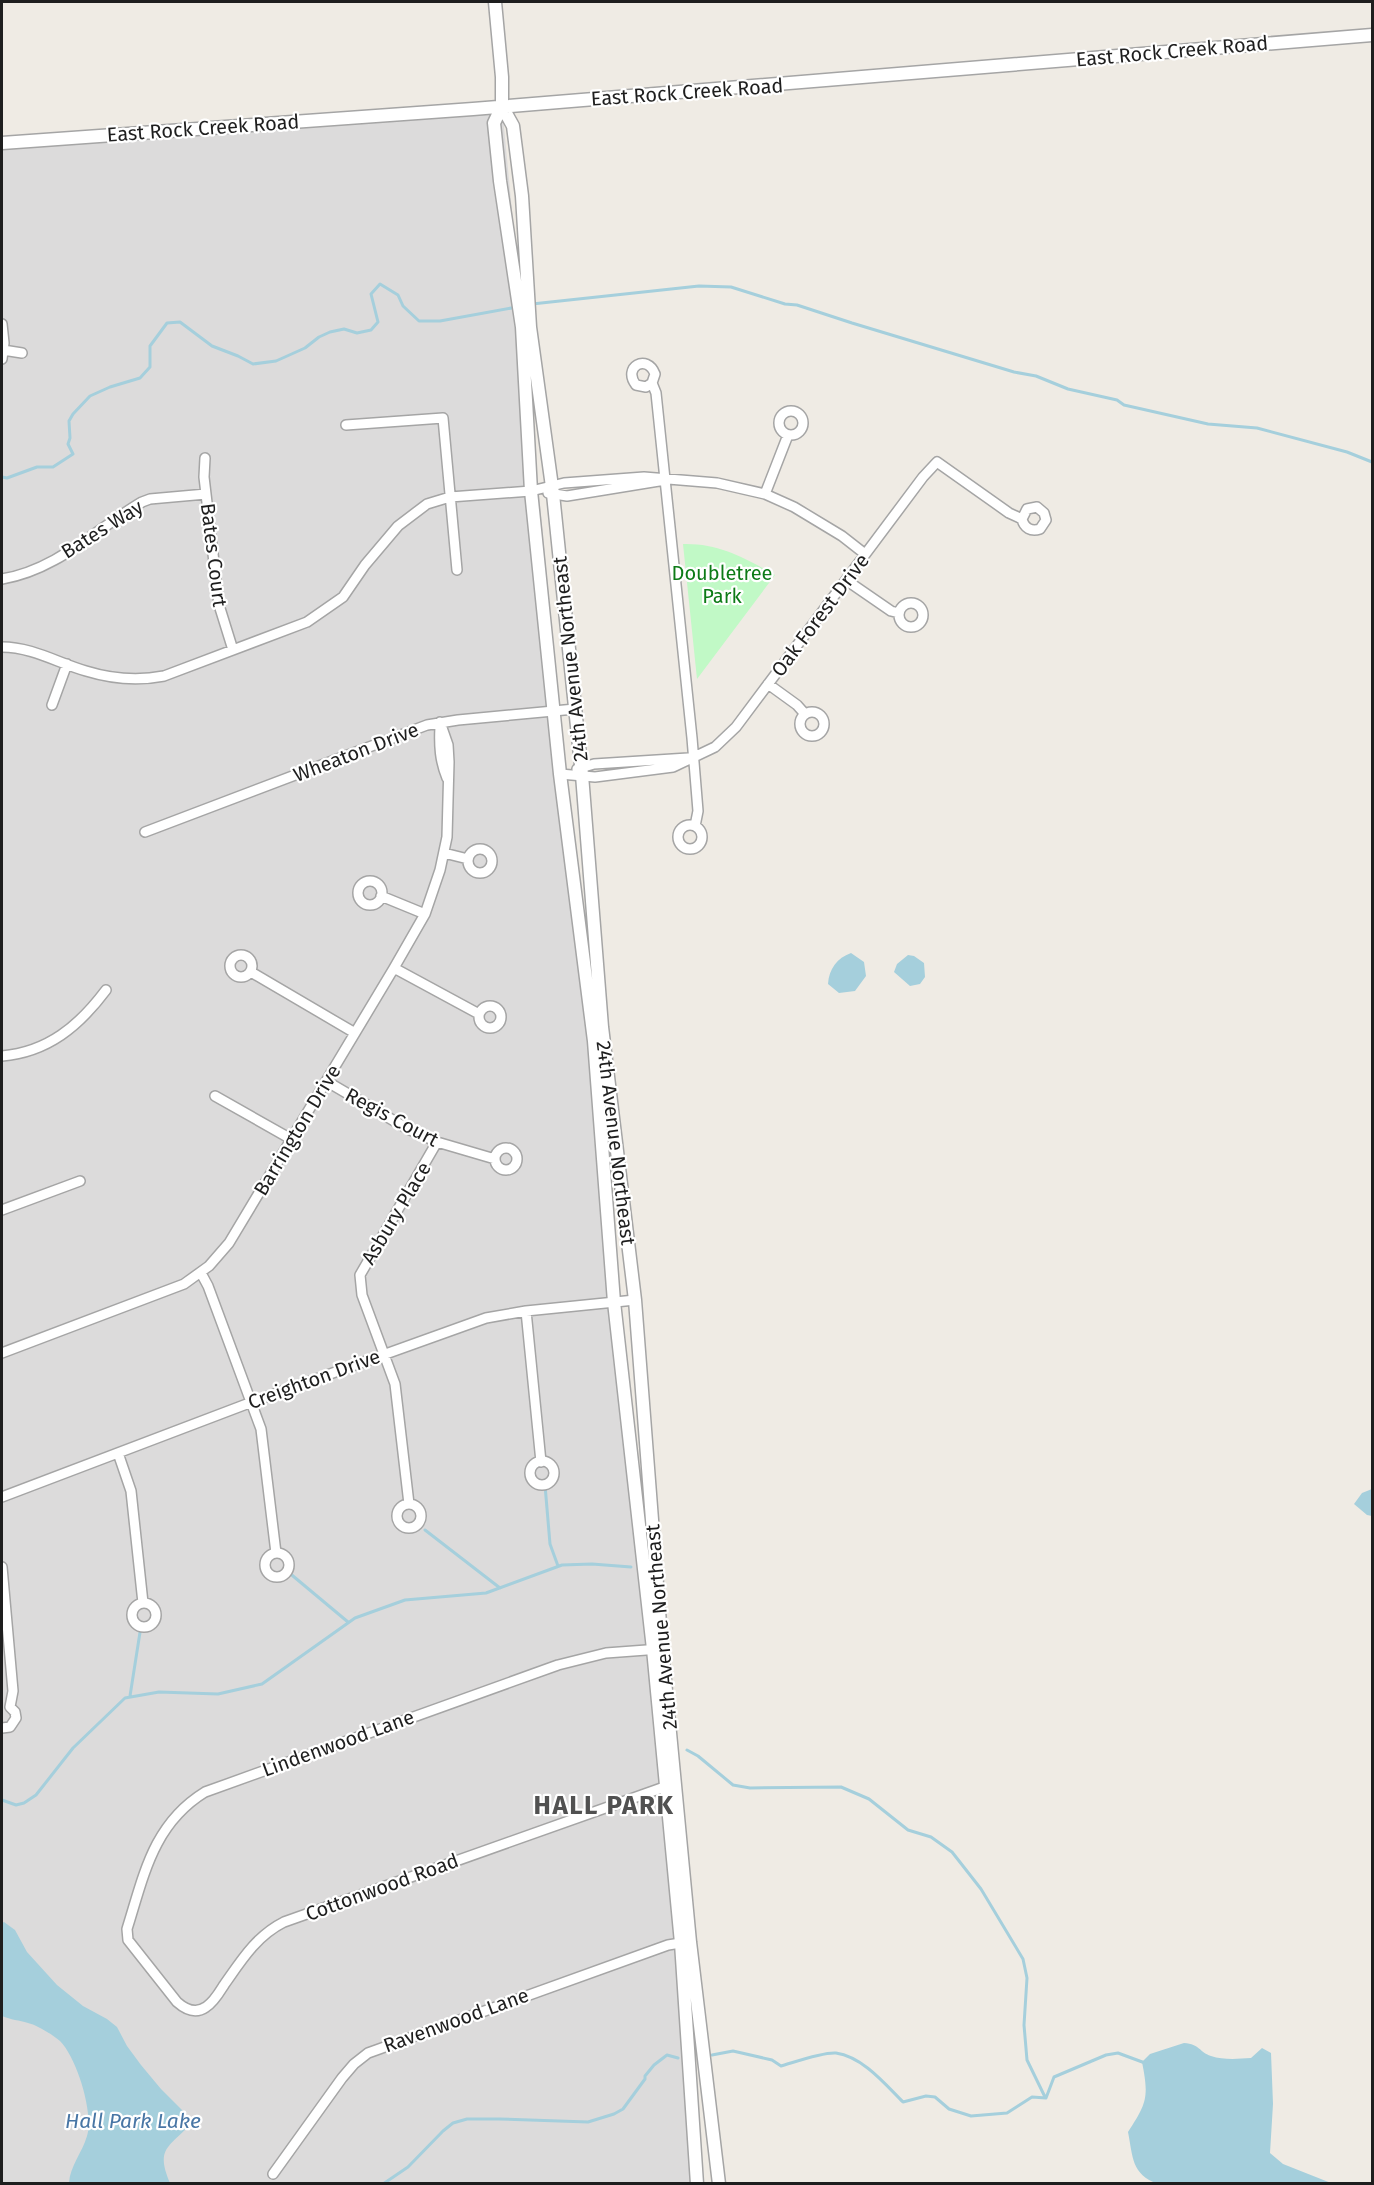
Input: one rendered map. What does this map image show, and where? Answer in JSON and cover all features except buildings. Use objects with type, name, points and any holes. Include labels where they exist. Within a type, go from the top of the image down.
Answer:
[{"type":"street","name":"24th Avenue Northeast","points":[[495,2],[502,77],[502,106],[494,123],[500,181],[524,302]]},
{"type":"street","name":"East Rock Creek Road","points":[[2,143],[502,106],[1372,35]]},
{"type":"street","name":"24th Avenue Northeast","points":[[502,106],[513,126],[522,196],[531,491],[560,774],[594,1041],[614,1302],[657,1649],[671,1785],[685,1942],[698,2184]]},
{"type":"street","points":[[2,324],[2,354],[22,353]]},
{"type":"street","name":"24th Avenue Northeast","points":[[526,328],[553,490],[582,772],[602,1027],[635,1300],[657,1649]]},
{"type":"street","points":[[652,383],[656,393],[694,757],[698,811],[695,826]]},
{"type":"street","points":[[346,425],[443,418],[457,570]]},
{"type":"street","points":[[765,494],[788,435]]},
{"type":"street","name":"Bates Court","points":[[205,458],[206,494],[219,605],[233,650]]},
{"type":"street","name":"Oak Forest Drive","points":[[560,774],[582,772],[595,777],[673,767],[716,747],[736,728],[923,477],[937,462],[1009,513],[1022,519]]},
{"type":"street","points":[[2,647],[28,651],[114,678],[144,679],[164,676],[307,622],[343,597],[365,565],[398,526],[428,504],[450,497],[553,490],[567,496],[645,485],[664,480],[717,483],[765,494],[812,517],[865,554]]},
{"type":"street","name":"Bates Way","points":[[2,579],[18,575],[70,552],[142,502],[206,494]]},
{"type":"street","points":[[846,580],[891,610],[900,613]]},
{"type":"street","points":[[52,705],[67,664]]},
{"type":"street","points":[[768,684],[806,714]]},
{"type":"street","name":"Wheaton Drive","points":[[145,832],[404,733],[440,722],[575,709]]},
{"type":"street","name":"Barrington Drive","points":[[2,1353],[184,1284],[201,1273],[219,1255],[242,1224],[424,914],[444,853],[448,818],[448,781],[441,764],[440,722]]},
{"type":"street","points":[[444,853],[468,860]]},
{"type":"street","points":[[381,896],[424,914]]},
{"type":"street","points":[[394,968],[479,1014]]},
{"type":"street","points":[[251,972],[355,1034]]},
{"type":"street","points":[[2,1056],[30,1052],[68,1032],[92,1009],[106,990]]},
{"type":"street","name":"Regis Court","points":[[326,1081],[408,1129],[437,1142],[495,1159]]},
{"type":"street","points":[[215,1095],[291,1138]]},
{"type":"street","name":"Asbury Place","points":[[409,1504],[398,1397],[385,1353],[362,1295],[360,1275],[437,1142]]},
{"type":"street","points":[[2,1210],[80,1181]]},
{"type":"street","points":[[201,1273],[208,1286],[264,1439],[276,1553]]},
{"type":"street","name":"Creighton Drive","points":[[2,1497],[252,1402],[486,1318],[526,1311],[635,1300]]},
{"type":"street","points":[[526,1311],[541,1462]]},
{"type":"street","points":[[118,1453],[131,1491],[143,1603]]},
{"type":"street","points":[[2,1567],[13,1691],[6,1706],[15,1712],[16,1718],[10,1726],[2,1728]]},
{"type":"street","name":"Lindenwood Lane","points":[[141,1959],[128,1941],[127,1929],[155,1848],[172,1819],[188,1803],[205,1792],[558,1665],[606,1653],[657,1649]]},
{"type":"street","name":"Cottonwood Road","points":[[141,1959],[183,2008],[200,2010],[213,2001],[259,1938],[284,1922],[671,1785]]},
{"type":"street","name":"24th Avenue Northeast","points":[[685,1942],[718,2184]]},
{"type":"street","name":"Ravenwood Lane","points":[[273,2174],[342,2078],[368,2053],[505,2002],[668,1945],[685,1942]]},
{"type":"shaded area","points":[[502,106],[700,2183],[2,2184],[2,146]]},
{"type":"green space","name":"Doubletree Park","points":[[683,544],[720,549],[742,557],[775,575],[697,679]]},
{"type":"water","points":[[851,953],[864,962],[866,976],[855,991],[839,993],[828,984],[830,974],[838,961]]},
{"type":"water","points":[[908,955],[924,963],[925,977],[920,984],[910,986],[894,972],[897,964]]},
{"type":"water","points":[[1372,1489],[1372,1516],[1367,1515],[1354,1504],[1362,1493]]},
{"type":"water","name":"Hall Park Lake","points":[[4,1922],[15,1930],[27,1952],[57,1985],[83,2006],[117,2027],[141,2065],[185,2113],[189,2126],[170,2145],[164,2156],[170,2183],[69,2183],[87,2136],[89,2126],[86,2101],[78,2073],[60,2041],[36,2026],[2,2016],[2,1923]]},
{"type":"water","points":[[1184,2043],[1220,2058],[1251,2058],[1262,2048],[1271,2053],[1273,2104],[1270,2153],[1283,2164],[1331,2183],[1158,2184],[1143,2175],[1135,2164],[1128,2132],[1145,2099],[1142,2062],[1150,2054]]},
{"type":"waterway","points":[[2,477],[7,478],[37,467],[53,467],[73,454],[68,444],[69,421],[73,414],[90,396],[140,378],[150,367],[150,346],[167,323],[180,322],[212,346],[253,364],[276,361],[305,348],[330,332],[344,329],[357,333],[371,330],[378,322],[371,294],[380,284],[398,295],[403,306],[419,321],[440,321],[517,307]]},
{"type":"waterway","points":[[532,304],[699,286],[731,287],[1014,372],[1036,376],[1068,389],[1117,400],[1124,405],[1208,424],[1257,428],[1347,452],[1372,462]]},
{"type":"waterway","points":[[545,1485],[550,1544],[558,1566]]},
{"type":"waterway","points":[[425,1530],[500,1588]]},
{"type":"waterway","points":[[2,1800],[16,1805],[36,1795],[73,1748],[125,1698],[159,1692],[218,1694],[262,1684],[355,1618],[405,1600],[486,1593],[562,1565],[592,1564],[631,1567]]},
{"type":"waterway","points":[[287,1571],[348,1622]]},
{"type":"waterway","points":[[130,1696],[141,1626]]},
{"type":"waterway","points":[[687,1750],[698,1756],[733,1785],[750,1788],[841,1787],[869,1799],[908,1830],[931,1837],[952,1852],[981,1889],[1023,1959],[1027,1978],[1024,2025],[1027,2060],[1045,2097]]},
{"type":"waterway","points":[[712,2055],[733,2051],[772,2060],[781,2066],[836,2053],[864,2066],[903,2102],[926,2096],[935,2097],[949,2109],[971,2116],[1007,2113],[1032,2097],[1046,2098],[1054,2077],[1106,2055],[1118,2053],[1145,2063]]},
{"type":"waterway","points":[[383,2184],[408,2167],[453,2123],[467,2119],[588,2122],[623,2109],[654,2065],[667,2055],[678,2058]]},
{"type":"district","name":"HALL PARK","points":[[604,1805]]}]
